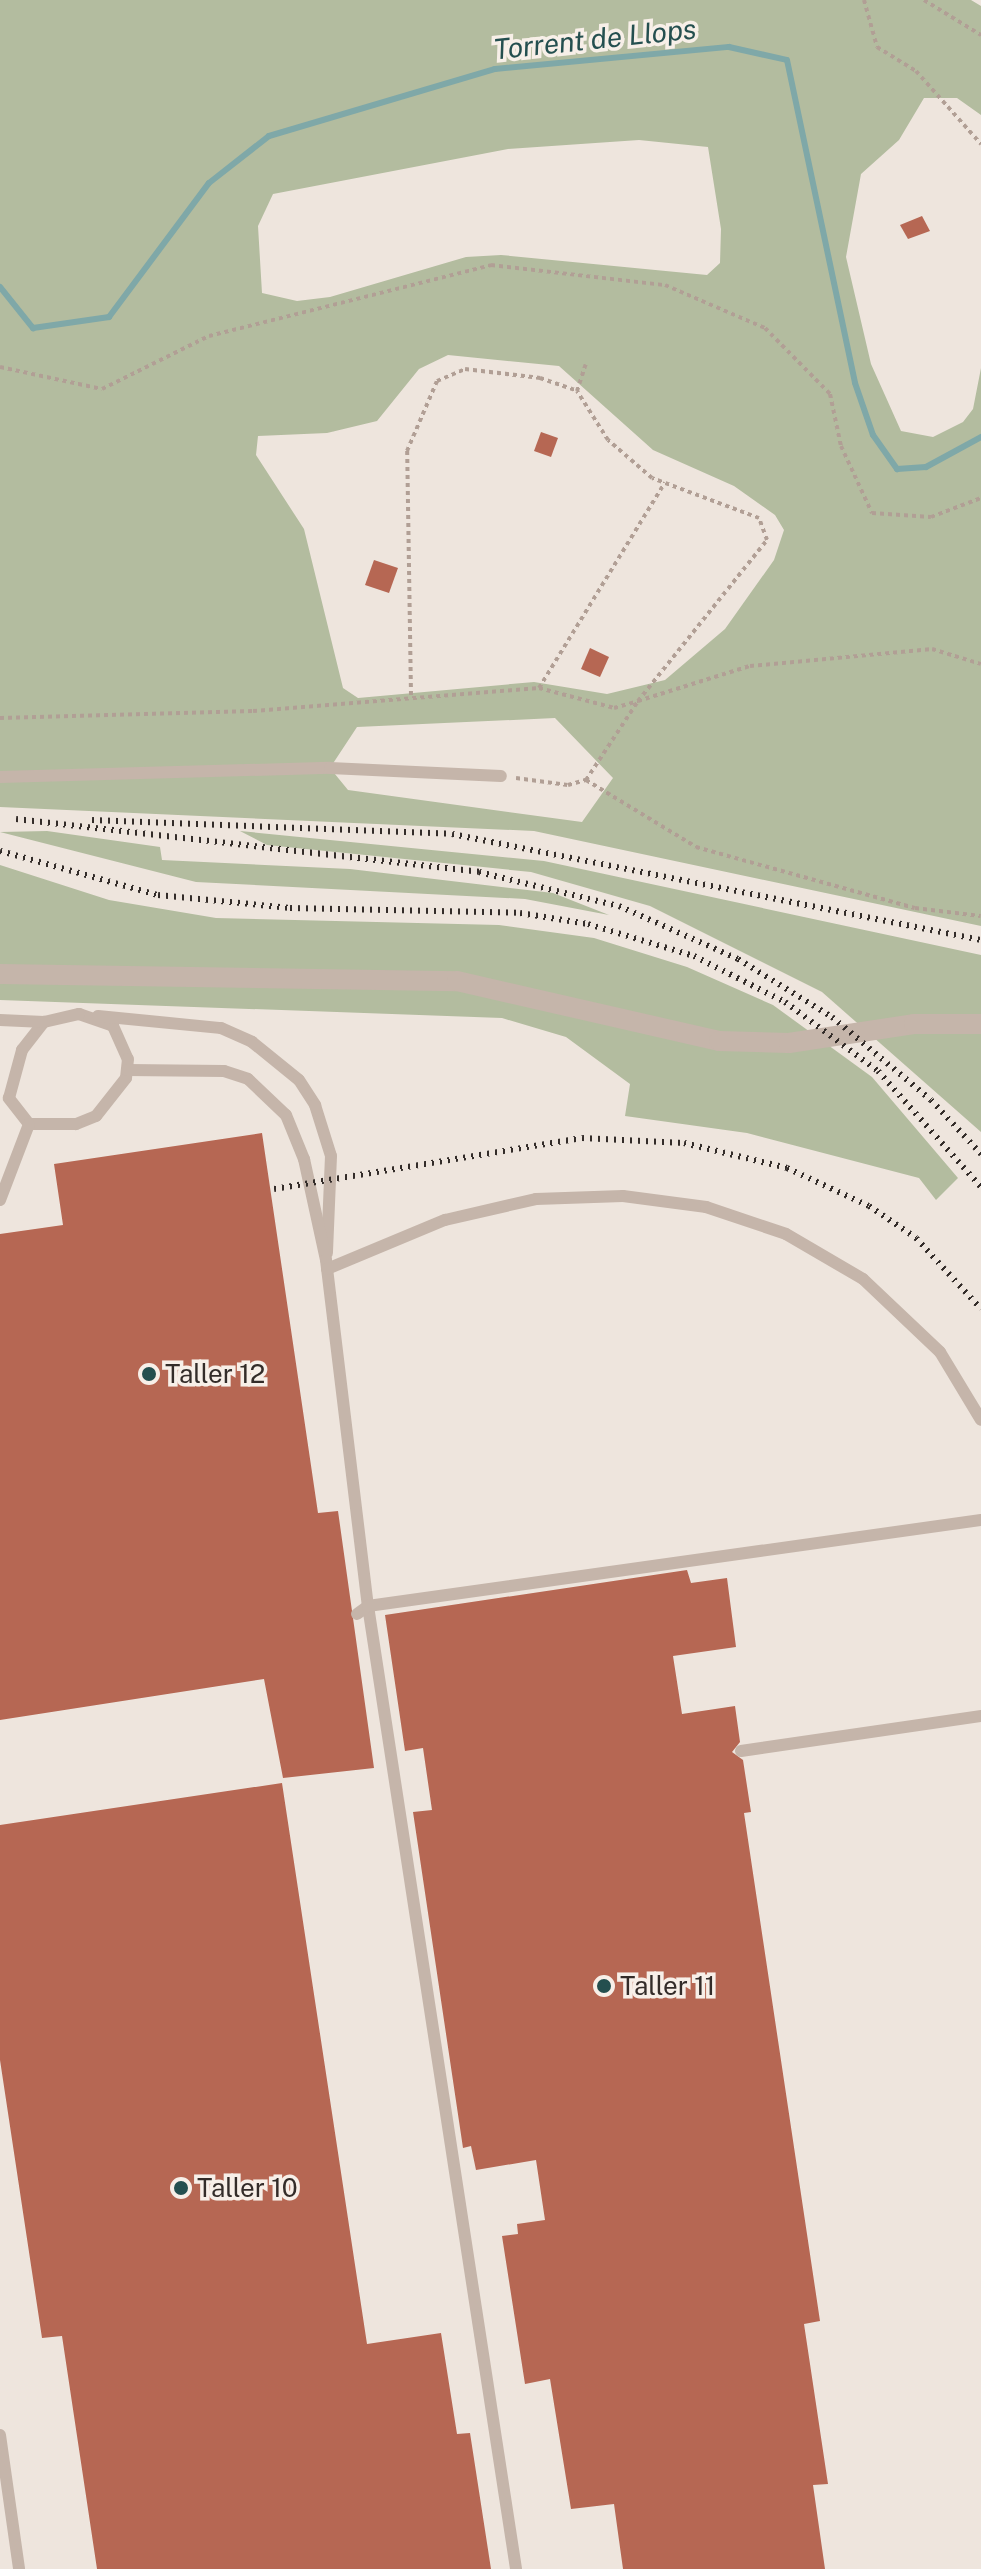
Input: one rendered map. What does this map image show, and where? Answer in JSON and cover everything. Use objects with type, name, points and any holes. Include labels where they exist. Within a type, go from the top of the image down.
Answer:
[{"type":"street","points":[[0,974],[457,981],[673,1033],[767,1043],[914,1024],[981,1024]]},
{"type":"lane","points":[[0,777],[330,768],[501,776]]},
{"type":"lane","points":[[44,1022],[6,1077],[6,1113],[29,1124],[76,1124],[96,1116],[119,1095],[127,1070],[123,1042],[98,1016]]},
{"type":"lane","points":[[0,1020],[44,1022],[98,1016],[221,1028],[252,1042],[299,1080],[315,1105],[331,1156],[327,1264]]},
{"type":"lane","points":[[127,1070],[224,1071],[271,1097],[297,1135],[327,1264],[362,1610],[516,2569]]},
{"type":"lane","points":[[0,1200],[29,1124]]},
{"type":"lane","points":[[327,1264],[445,1220],[536,1199],[623,1196],[706,1207],[786,1234],[863,1279],[940,1352],[981,1420]]},
{"type":"lane","points":[[362,1610],[981,1520]]},
{"type":"lane","points":[[741,1751],[981,1716]]},
{"type":"lane","points":[[0,2435],[19,2569]]},
{"type":"path","points":[[864,0],[877,47],[916,71],[981,144]]},
{"type":"path","points":[[924,0],[981,35]]},
{"type":"path","points":[[0,367],[102,389],[209,336],[491,265],[665,285],[765,328],[830,394],[841,446],[872,513],[931,517],[981,498]]},
{"type":"path","points":[[577,391],[586,364]]},
{"type":"path","points":[[411,695],[407,451],[437,381],[465,369],[540,378],[577,391],[608,440],[665,482],[759,518],[767,540],[638,701],[586,780],[568,785],[501,776]]},
{"type":"path","points":[[539,688],[665,482]]},
{"type":"path","points":[[0,718],[253,711],[411,695],[539,688],[614,708],[750,666],[932,649],[981,664]]},
{"type":"path","points":[[586,780],[696,847],[915,908],[981,916]]},
{"type":"green space","points":[[0,0],[971,0],[981,6],[981,115],[957,98],[924,98],[899,140],[861,174],[846,257],[871,364],[901,431],[933,437],[963,422],[973,409],[981,368],[981,926],[534,831],[0,807]],"holes":[[[639,140],[708,147],[721,229],[720,263],[707,275],[501,255],[466,257],[330,297],[297,301],[262,293],[258,226],[273,194],[508,149]],[[448,355],[559,366],[653,450],[734,486],[775,515],[784,530],[774,560],[725,629],[665,680],[607,694],[534,682],[358,698],[343,688],[304,529],[256,455],[258,436],[327,433],[377,421],[419,369]],[[555,718],[613,778],[582,822],[348,790],[330,768],[357,727]]]},
{"type":"green space","points":[[47,831],[160,847],[162,860],[350,869],[553,893],[609,915],[525,899],[196,882],[0,832]]},
{"type":"green space","points":[[240,831],[544,861],[981,955],[981,1132],[822,992],[650,906],[531,872],[267,845]]},
{"type":"green space","points":[[0,865],[109,900],[216,918],[499,925],[594,938],[687,967],[773,1005],[872,1077],[958,1178],[936,1200],[919,1178],[747,1133],[625,1116],[630,1084],[566,1037],[502,1018],[0,1000]]},
{"type":"building","points":[[922,216],[930,231],[908,239],[900,225]]},
{"type":"building","points":[[541,432],[558,438],[551,457],[534,451]]},
{"type":"building","points":[[374,560],[398,568],[389,593],[365,585]]},
{"type":"building","points":[[590,648],[609,657],[600,677],[581,669]]},
{"type":"building","points":[[262,1133],[318,1513],[338,1511],[374,1768],[283,1778],[264,1679],[0,1720],[0,1234],[63,1225],[54,1164]]},
{"type":"building","name":"Taller 11","points":[[687,1570],[691,1583],[727,1578],[736,1647],[673,1656],[682,1714],[735,1706],[740,1742],[732,1752],[743,1760],[751,1812],[744,1813],[820,2321],[804,2324],[828,2484],[813,2485],[825,2569],[623,2569],[614,2504],[571,2509],[550,2379],[525,2384],[502,2236],[518,2234],[517,2224],[545,2220],[536,2160],[476,2170],[471,2146],[463,2148],[413,1812],[432,1810],[423,1748],[405,1751],[385,1615]]},
{"type":"building","name":"Taller 10","points":[[282,1783],[367,2344],[441,2333],[457,2434],[470,2433],[491,2569],[97,2569],[62,2336],[42,2338],[0,2060],[0,1825]]},
{"type":"waterway","name":"Torrent de Llops","points":[[0,287],[33,328],[109,317],[209,183],[269,136],[495,69],[729,47],[787,60],[855,383],[873,435],[897,469],[926,467],[981,437]]},
{"type":"railway","points":[[16,819],[479,872],[619,906],[738,959],[832,1017],[931,1100],[981,1154]]},
{"type":"railway","points":[[92,820],[452,834],[981,940]]},
{"type":"railway","points":[[0,851],[158,895],[290,908],[520,913],[588,924],[694,956],[785,1002],[878,1071],[981,1187]]},
{"type":"railway","points":[[274,1189],[582,1138],[684,1143],[787,1168],[869,1206],[916,1238],[981,1309]]},
{"type":"place","name":"Taller 12","points":[[149,1374]]},
{"type":"place","name":"Taller 11","points":[[604,1986]]},
{"type":"place","name":"Taller 10","points":[[181,2188]]}]
